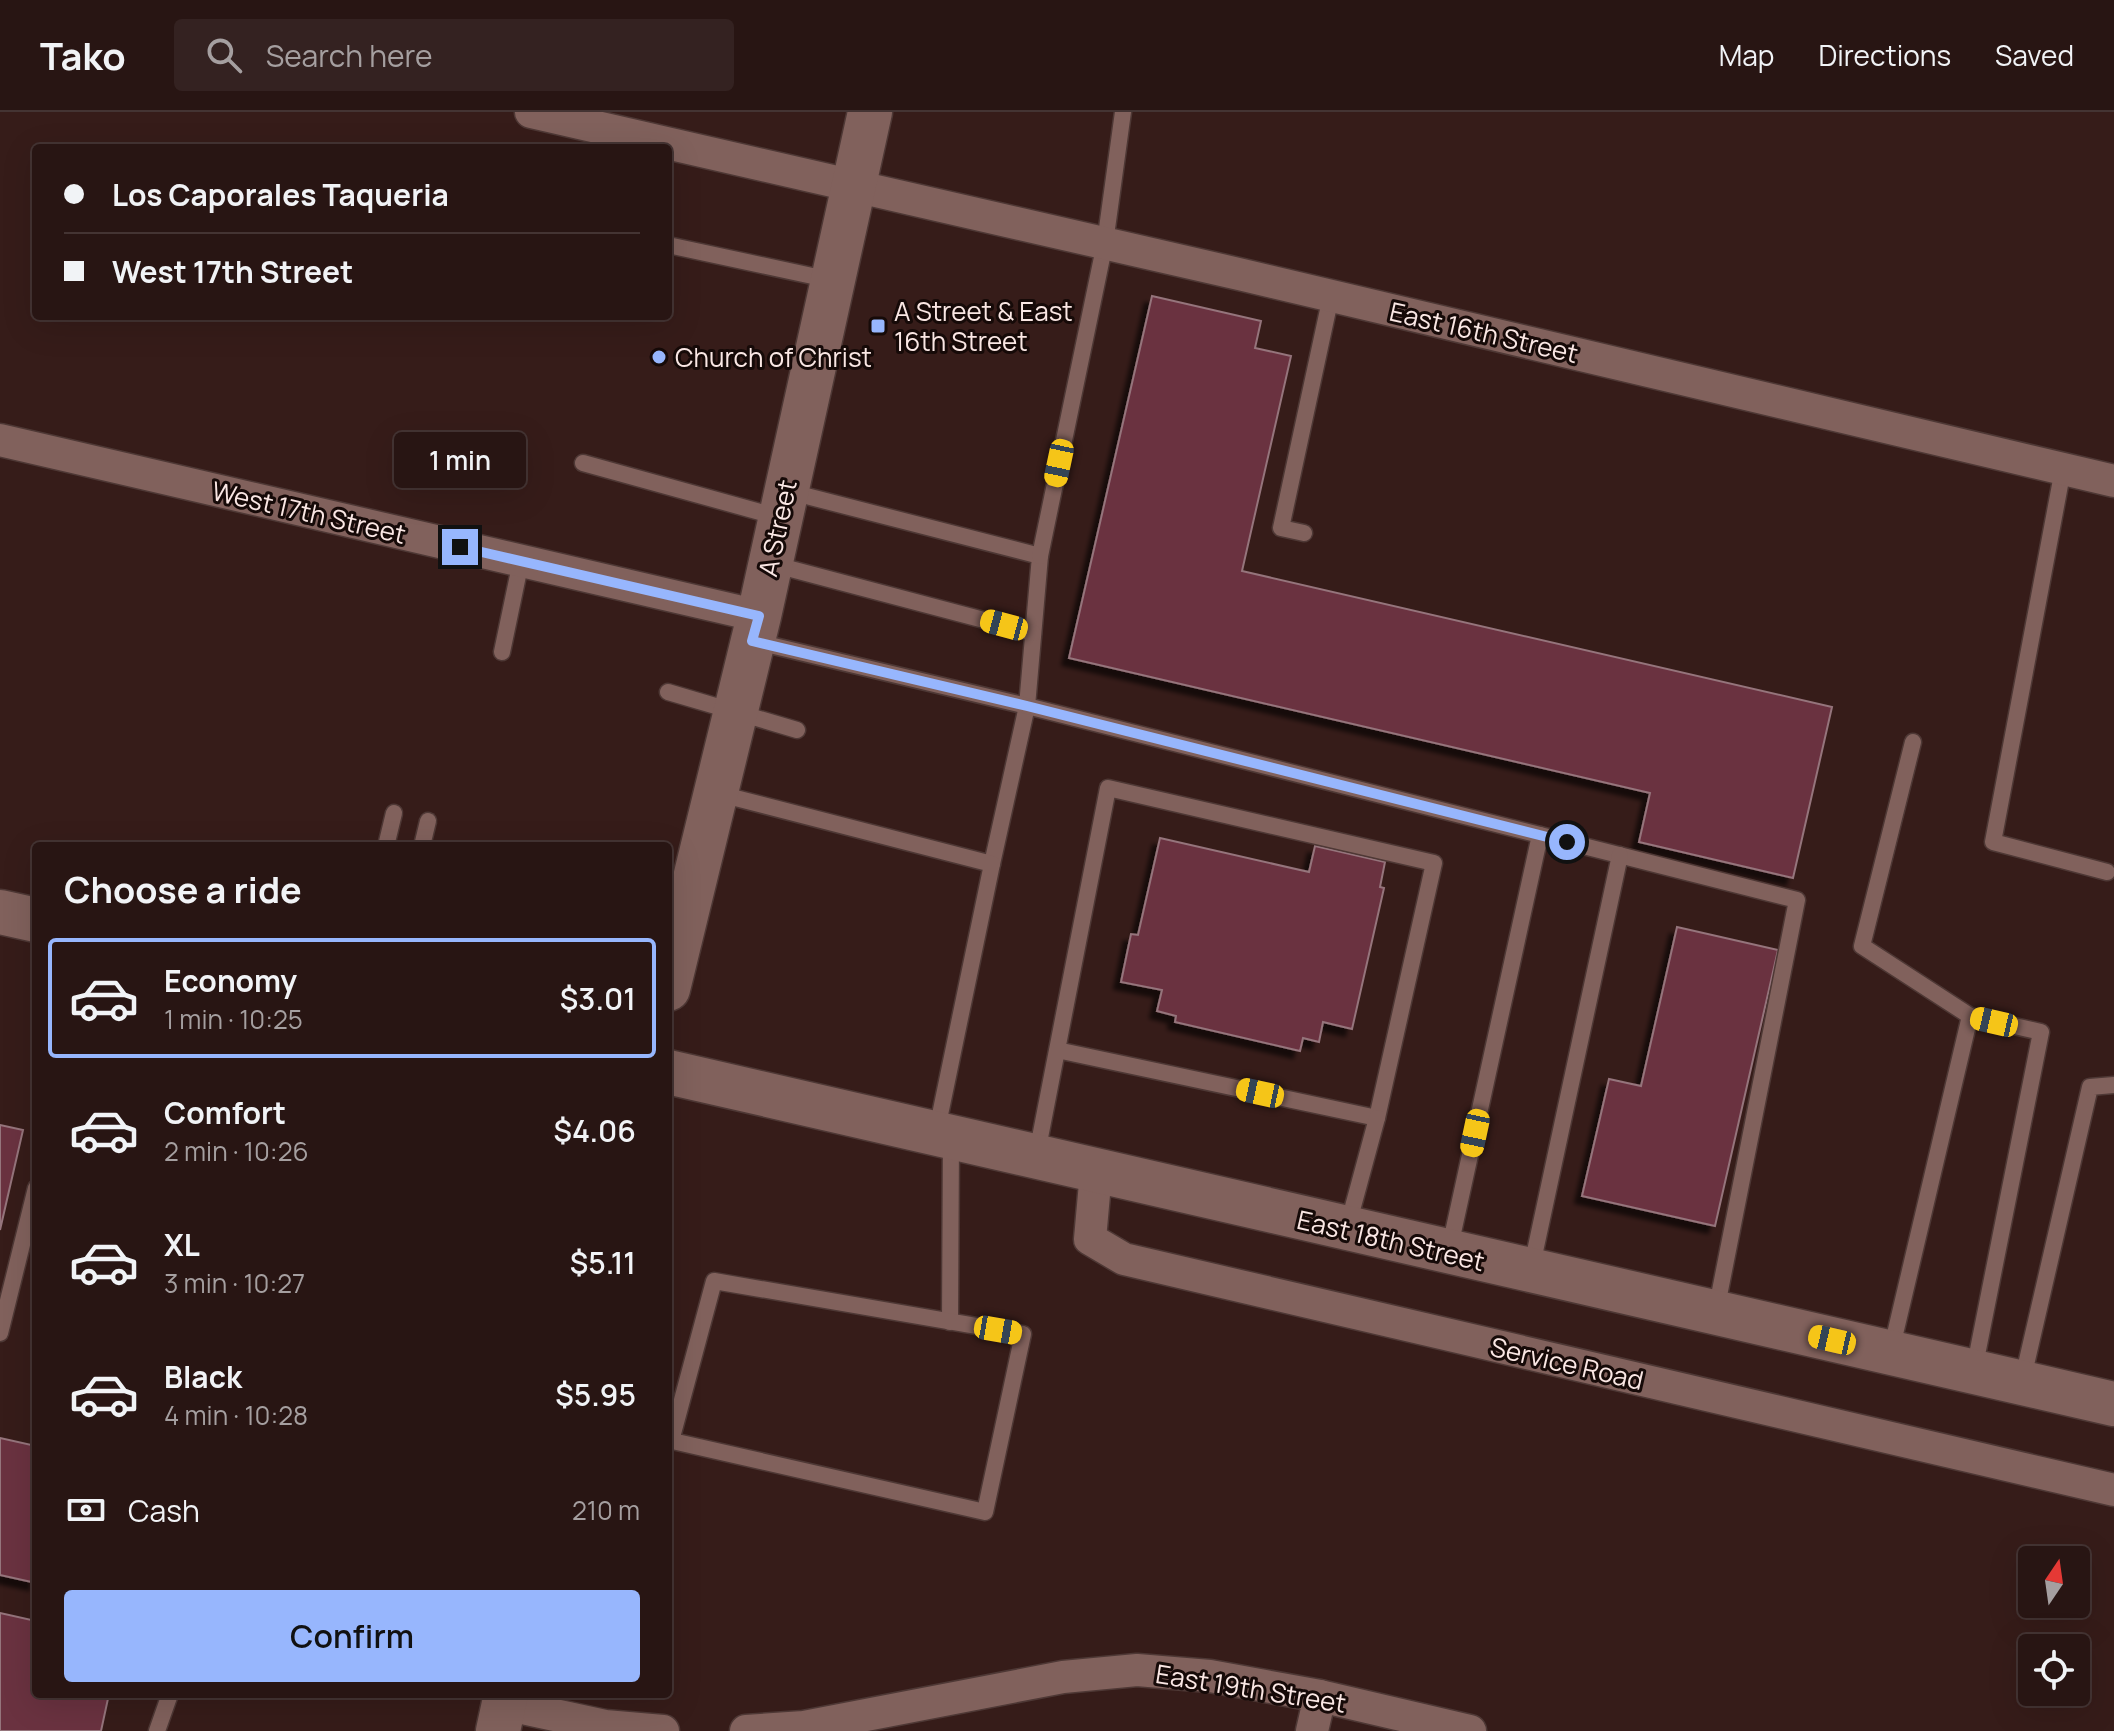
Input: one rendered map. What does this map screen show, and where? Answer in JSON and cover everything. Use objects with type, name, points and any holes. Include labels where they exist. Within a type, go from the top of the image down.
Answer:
[{"type":"main road","name":"A Street","points":[[672,966],[686,884],[715,793],[755,628],[870,112]]},
{"type":"main road","points":[[0,912],[32,919]]},
{"type":"main road","name":"East 18th Street","points":[[672,1073],[1036,1159],[2114,1404]]},
{"type":"street","name":"East 16th Street","points":[[531,112],[659,144]]},
{"type":"street","name":"East 16th Street","points":[[672,147],[1105,243],[2114,481]]},
{"type":"street","name":"West 17th Street","points":[[0,440],[521,561],[755,628]]},
{"type":"street","name":"Service Road","points":[[1096,1172],[1090,1239],[1124,1259],[2114,1490]]},
{"type":"street","name":"East 19th Street","points":[[746,1731],[906,1721],[1063,1677],[1137,1670],[1210,1676],[1320,1696],[1470,1731]]},
{"type":"street","points":[[1312,1731],[1320,1696]]},
{"type":"street","points":[[503,1710],[605,1726],[663,1731]]},
{"type":"lane","points":[[950,1322],[943,1137],[992,864],[1027,706],[1040,556],[1105,243],[1123,112]]},
{"type":"lane","points":[[672,246],[832,281]]},
{"type":"lane","points":[[1304,533],[1281,528],[1331,296]]},
{"type":"lane","points":[[583,463],[1040,556]]},
{"type":"lane","points":[[2063,469],[1993,842],[2107,872]]},
{"type":"lane","points":[[502,652],[521,561]]},
{"type":"lane","points":[[770,563],[1033,633]]},
{"type":"lane","points":[[755,628],[1027,706],[1797,900],[1715,1313]]},
{"type":"lane","points":[[668,692],[734,714],[797,730]]},
{"type":"lane","points":[[1913,742],[1862,946],[1970,1016],[2041,1032],[1974,1372]]},
{"type":"lane","points":[[1036,1159],[1108,788],[1434,863],[1377,1118],[1347,1230]]},
{"type":"lane","points":[[715,793],[992,864]]},
{"type":"lane","points":[[387,842],[394,813]]},
{"type":"lane","points":[[423,842],[428,821]]},
{"type":"lane","points":[[1449,1253],[1540,835]]},
{"type":"lane","points":[[1531,1272],[1620,855]]},
{"type":"lane","points":[[1891,1353],[1970,1016]]},
{"type":"lane","points":[[1057,1050],[1377,1118]]},
{"type":"lane","points":[[2022,1383],[2090,1087],[2114,1085]]},
{"type":"lane","points":[[0,1333],[32,1204]]},
{"type":"lane","points":[[672,1433],[714,1281],[1023,1334],[985,1512],[672,1440]]},
{"type":"lane","points":[[157,1731],[169,1698]]},
{"type":"building","points":[[1152,296],[1261,321],[1255,348],[1291,356],[1242,571],[1832,707],[1793,878],[1639,842],[1650,793],[1069,658]]},
{"type":"building","points":[[1160,838],[1309,872],[1315,846],[1385,862],[1380,887],[1384,888],[1352,1029],[1323,1022],[1319,1042],[1303,1038],[1300,1051],[1175,1022],[1176,1016],[1157,1011],[1162,990],[1121,982],[1131,934],[1138,935]]},
{"type":"building","points":[[1677,927],[1778,950],[1715,1226],[1582,1196],[1609,1079],[1641,1086]]},
{"type":"building","points":[[0,1125],[23,1130],[0,1230]]},
{"type":"building","points":[[0,1438],[32,1445],[32,1582],[0,1575]]},
{"type":"building","points":[[0,1613],[32,1620],[32,1698],[108,1698],[101,1731],[0,1731]]},
{"type":"place","name":"A Street & East 16th Street","points":[[878,326]]},
{"type":"place","name":"Church of Christ","points":[[659,357]]},
{"type":"route","points":[[460,547],[759,616],[752,641],[1027,706],[1567,842]]}]
